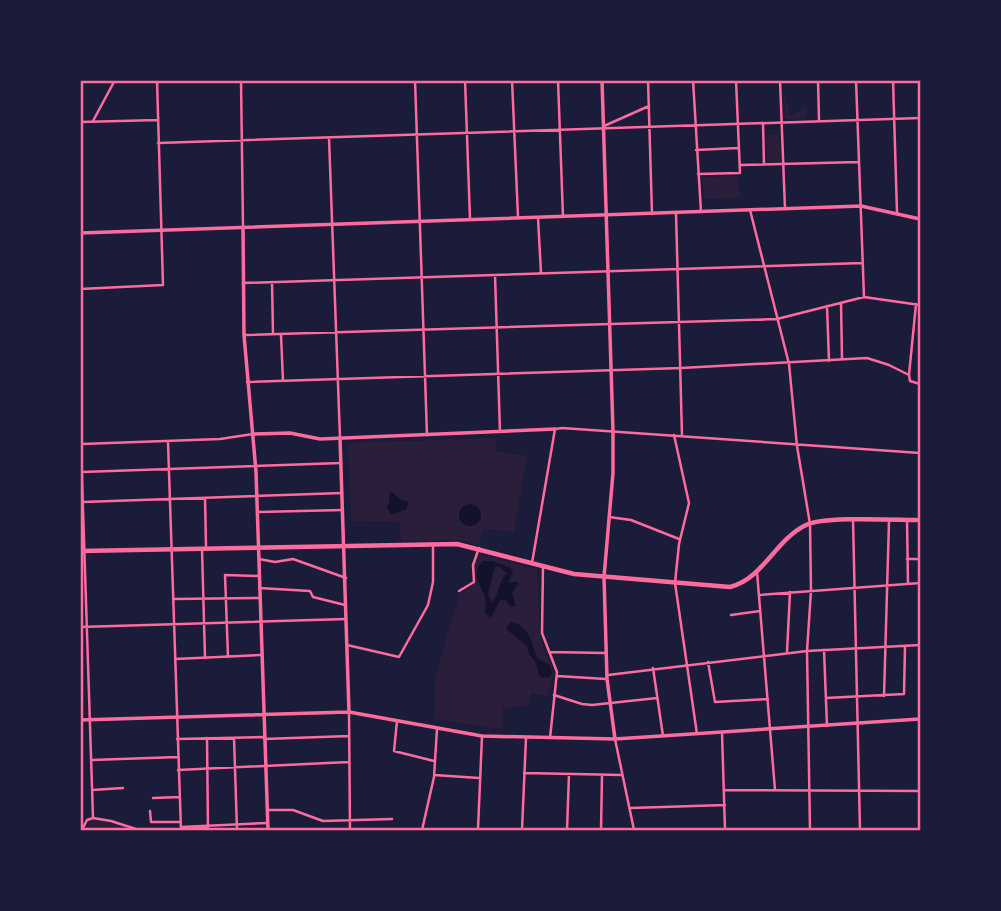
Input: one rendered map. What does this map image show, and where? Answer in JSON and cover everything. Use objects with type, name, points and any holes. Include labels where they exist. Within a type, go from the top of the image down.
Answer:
[{"type":"main road","points":[[83,551],[462,544],[574,574],[730,587],[749,579],[790,537],[810,524],[853,520],[920,520]]},
{"type":"street","points":[[93,121],[116,80]]},
{"type":"street","points":[[80,289],[163,285],[157,80]]},
{"type":"street","points":[[241,80],[244,335],[256,466],[268,831]]},
{"type":"street","points":[[415,80],[427,435]]},
{"type":"street","points":[[465,80],[470,219]]},
{"type":"street","points":[[512,80],[518,218]]},
{"type":"street","points":[[558,80],[562,217]]},
{"type":"street","points":[[602,80],[613,431],[604,577],[607,677],[615,739],[634,831]]},
{"type":"street","points":[[648,80],[652,214]]},
{"type":"street","points":[[693,80],[702,212]]},
{"type":"street","points":[[698,174],[740,173],[736,80]]},
{"type":"street","points":[[780,80],[785,209]]},
{"type":"street","points":[[818,80],[819,121]]},
{"type":"street","points":[[856,80],[864,297]]},
{"type":"street","points":[[894,80],[897,213]]},
{"type":"street","points":[[603,127],[649,106]]},
{"type":"street","points":[[158,143],[920,118]]},
{"type":"street","points":[[80,122],[158,120]]},
{"type":"street","points":[[763,123],[764,164]]},
{"type":"street","points":[[329,138],[346,578],[350,831]]},
{"type":"street","points":[[696,150],[738,148]]},
{"type":"street","points":[[739,165],[859,162]]},
{"type":"street","points":[[80,233],[862,206],[920,219]]},
{"type":"street","points":[[750,210],[789,364],[796,446],[810,524],[811,591],[807,651],[810,831]]},
{"type":"street","points":[[676,213],[682,436]]},
{"type":"street","points":[[538,218],[541,273]]},
{"type":"street","points":[[243,283],[863,263]]},
{"type":"street","points":[[495,275],[500,432]]},
{"type":"street","points":[[272,282],[273,334]]},
{"type":"street","points":[[244,335],[777,319],[864,297],[918,304],[909,382],[920,384]]},
{"type":"street","points":[[841,303],[842,360]]},
{"type":"street","points":[[827,306],[829,361]]},
{"type":"street","points":[[281,334],[282,381]]},
{"type":"street","points":[[912,339],[920,340]]},
{"type":"street","points":[[247,382],[789,364],[867,358],[909,375]]},
{"type":"street","points":[[80,417],[93,818]]},
{"type":"street","points":[[81,444],[220,439],[253,434],[290,433],[320,439],[555,429],[920,453]]},
{"type":"street","points":[[532,563],[555,429]]},
{"type":"street","points":[[674,435],[689,503],[680,540],[675,583],[697,734]]},
{"type":"street","points":[[168,442],[181,829],[267,823]]},
{"type":"street","points":[[82,472],[341,463]]},
{"type":"street","points":[[83,502],[342,494]]},
{"type":"street","points":[[205,498],[205,658]]},
{"type":"street","points":[[257,513],[343,509]]},
{"type":"street","points":[[609,517],[631,520],[680,540]]},
{"type":"street","points":[[853,520],[860,831]]},
{"type":"street","points":[[884,696],[889,520]]},
{"type":"street","points":[[907,520],[908,584]]},
{"type":"street","points":[[347,645],[398,657],[428,605],[433,582],[433,544]]},
{"type":"street","points":[[459,591],[474,582],[473,565],[479,548]]},
{"type":"street","points":[[259,558],[275,562],[293,559],[346,578]]},
{"type":"street","points":[[908,559],[920,559]]},
{"type":"street","points":[[543,566],[542,633],[557,667],[550,738]]},
{"type":"street","points":[[757,572],[775,790]]},
{"type":"street","points":[[228,657],[225,575],[259,576]]},
{"type":"street","points":[[759,595],[920,583]]},
{"type":"street","points":[[259,588],[310,591],[313,597],[346,605]]},
{"type":"street","points":[[788,653],[790,592]]},
{"type":"street","points":[[173,599],[260,598]]},
{"type":"street","points":[[731,615],[760,611]]},
{"type":"street","points":[[80,627],[346,619]]},
{"type":"street","points":[[557,676],[607,677],[653,668],[764,655],[920,645]]},
{"type":"street","points":[[826,698],[904,694],[905,646]]},
{"type":"street","points":[[824,650],[827,726]]},
{"type":"street","points":[[550,652],[606,653]]},
{"type":"street","points":[[174,659],[261,655]]},
{"type":"street","points":[[708,662],[715,702],[768,699]]},
{"type":"street","points":[[653,668],[663,736]]},
{"type":"street","points":[[553,695],[582,704],[610,704],[657,698]]},
{"type":"street","points":[[80,720],[349,712],[482,736],[615,739],[920,719]]},
{"type":"street","points":[[397,721],[394,751],[434,761]]},
{"type":"street","points":[[422,831],[434,775],[437,729]]},
{"type":"street","points":[[706,831],[725,830],[722,733]]},
{"type":"street","points":[[177,739],[349,736]]},
{"type":"street","points":[[478,829],[482,736]]},
{"type":"street","points":[[522,830],[526,737]]},
{"type":"street","points":[[207,738],[208,828]]},
{"type":"street","points":[[234,738],[237,831]]},
{"type":"street","points":[[92,760],[178,757]]},
{"type":"street","points":[[178,770],[349,762]]},
{"type":"street","points":[[524,773],[622,775]]},
{"type":"street","points":[[567,831],[569,774]]},
{"type":"street","points":[[434,775],[480,778]]},
{"type":"street","points":[[601,831],[602,775]]},
{"type":"street","points":[[92,790],[123,788]]},
{"type":"street","points":[[724,790],[920,790]]},
{"type":"street","points":[[153,798],[180,797]]},
{"type":"street","points":[[631,808],[725,805]]},
{"type":"street","points":[[267,810],[293,810],[323,821],[392,820]]},
{"type":"street","points":[[150,811],[150,822],[181,822]]},
{"type":"street","points":[[82,831],[87,820],[93,818],[139,831]]},
{"type":"street","points":[[458,831],[542,831]]},
{"type":"shaded area","points":[[784,98],[790,115],[808,108],[804,119],[785,119]]},
{"type":"shaded area","points":[[780,134],[781,162],[767,162],[766,135]]},
{"type":"shaded area","points":[[738,176],[740,198],[704,199],[702,177]]},
{"type":"shaded area","points":[[497,438],[496,451],[527,456],[514,532],[484,529],[479,545],[459,540],[401,541],[399,522],[351,521],[348,445],[351,443]]},
{"type":"shaded area","points":[[390,491],[408,502],[407,509],[391,515],[387,507]]},
{"type":"shaded area","points":[[470,504],[478,507],[481,515],[478,523],[470,526],[462,523],[459,515],[462,507]]},
{"type":"shaded area","points":[[479,555],[537,569],[540,637],[554,674],[547,696],[531,693],[528,706],[503,708],[502,729],[434,719],[435,677],[459,595],[476,582],[475,564]]},
{"type":"shaded area","points":[[483,561],[493,561],[511,568],[513,573],[508,582],[519,582],[512,594],[516,606],[511,607],[505,600],[500,600],[491,618],[485,612],[485,598],[477,578],[479,565]],"holes":[[[495,567],[500,567],[507,573],[491,602],[488,594]]]},
{"type":"shaded area","points":[[511,622],[526,631],[537,658],[550,665],[550,677],[543,678],[539,675],[527,646],[506,629]]},
{"type":"shaded area","points":[[94,820],[134,830],[85,830],[89,822]]}]
